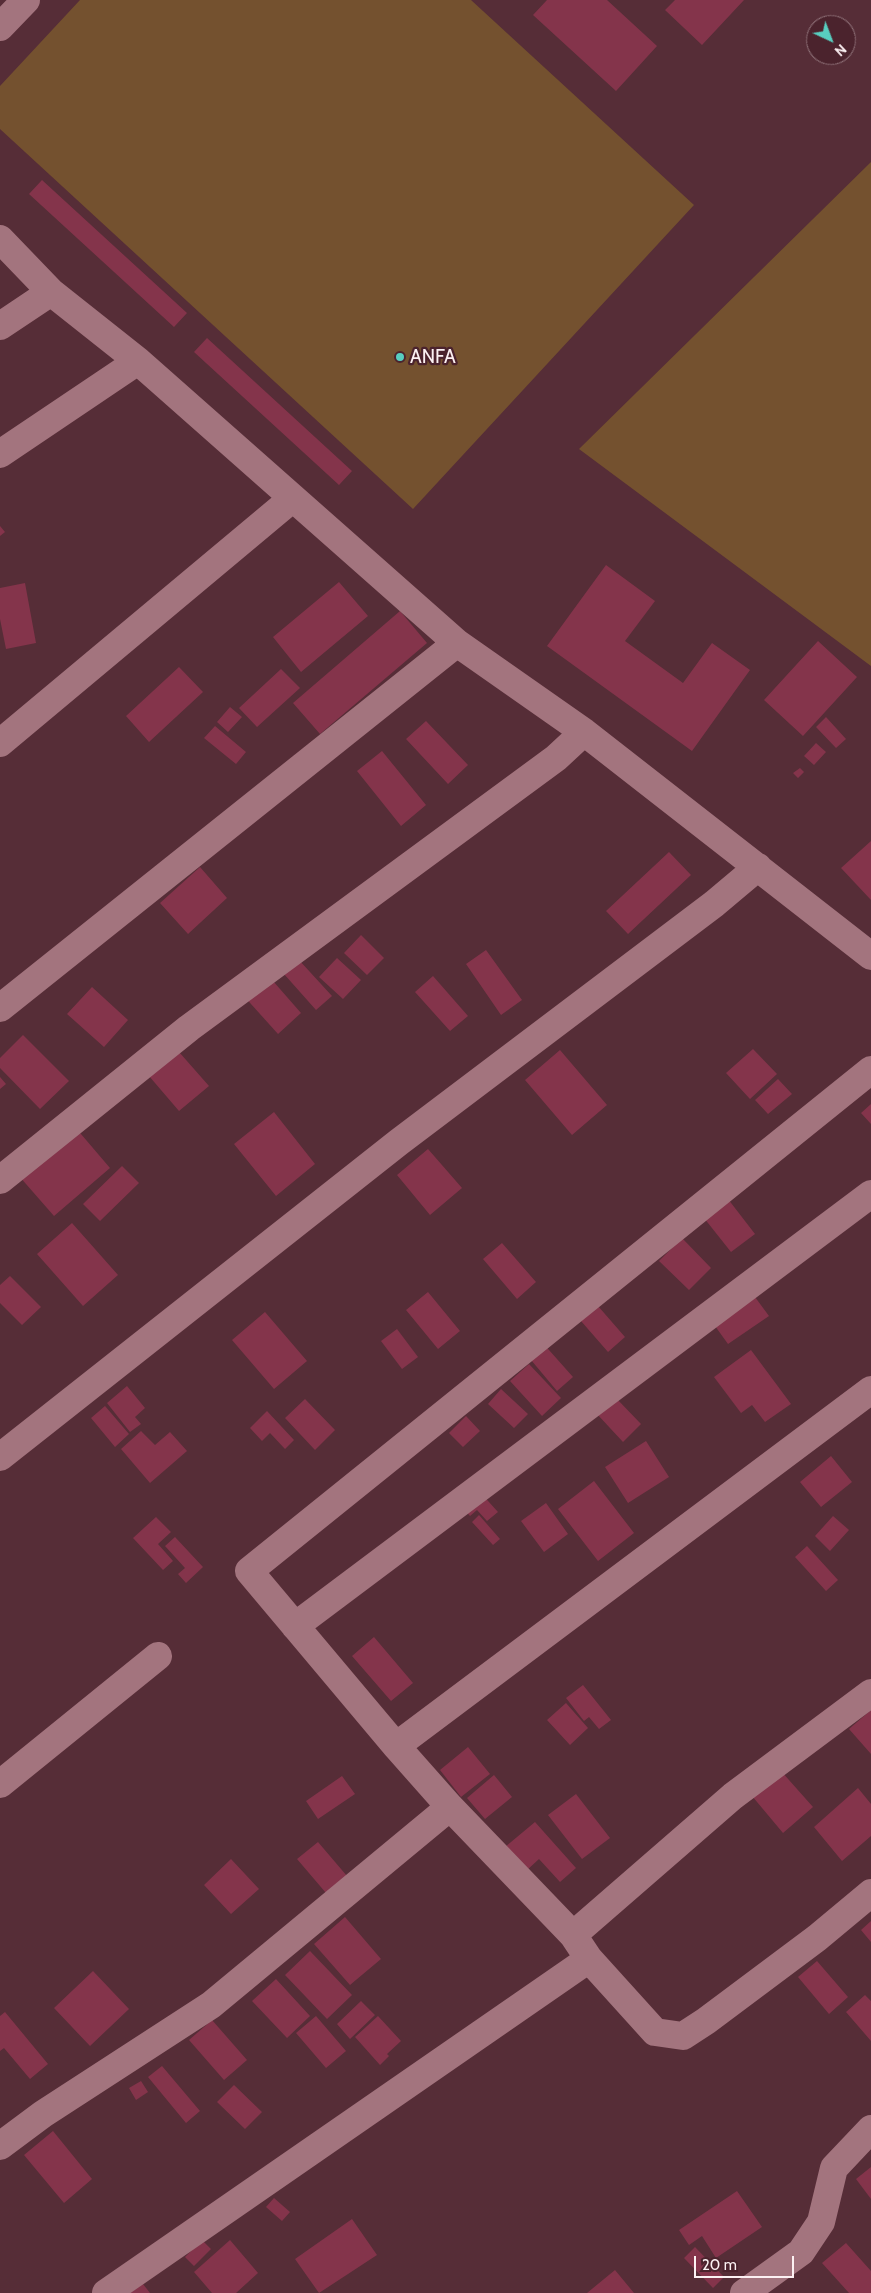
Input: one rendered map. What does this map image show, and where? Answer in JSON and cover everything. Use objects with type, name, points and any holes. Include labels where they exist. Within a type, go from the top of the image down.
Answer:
[{"type":"street","points":[[0,27],[26,0]]},
{"type":"street","points":[[0,239],[51,292],[138,362],[457,643],[584,732],[871,956]]},
{"type":"street","points":[[0,326],[51,292]]},
{"type":"street","points":[[0,454],[138,362]]},
{"type":"street","points":[[0,743],[293,498]]},
{"type":"street","points":[[0,1008],[457,643]]},
{"type":"street","points":[[0,1180],[189,1028],[556,758],[584,732]]},
{"type":"street","points":[[0,1457],[399,1142],[714,904],[758,867]]},
{"type":"street","points":[[871,1070],[249,1571],[396,1746],[450,1807],[573,1935],[589,1959],[655,2032],[683,2036],[759,1983],[871,1893]]},
{"type":"street","points":[[295,1626],[871,1194]]},
{"type":"street","points":[[396,1746],[871,1390]]},
{"type":"street","points":[[0,1784],[158,1656]]},
{"type":"street","points":[[573,1935],[733,1796],[871,1693]]},
{"type":"street","points":[[0,2146],[42,2114],[211,2005],[450,1807]]},
{"type":"street","points":[[106,2293],[589,1959]]},
{"type":"street","points":[[744,2293],[801,2252],[821,2222],[834,2168],[871,2129]]},
{"type":"shaded area","name":"ANFA","points":[[80,0],[471,0],[694,205],[413,509],[0,129],[0,86]]},
{"type":"shaded area","points":[[871,162],[871,666],[579,449]]},
{"type":"building","points":[[547,0],[607,0],[657,46],[616,91],[533,15]]},
{"type":"building","points":[[675,0],[744,0],[702,45],[665,10]]},
{"type":"building","points":[[42,180],[187,313],[174,327],[29,194]]},
{"type":"building","points":[[207,338],[352,471],[339,485],[194,352]]},
{"type":"building","points":[[0,526],[5,532],[0,536]]},
{"type":"building","points":[[606,565],[655,601],[625,641],[683,683],[712,643],[750,670],[692,751],[547,646]]},
{"type":"building","points":[[339,582],[368,616],[301,672],[273,637]]},
{"type":"building","points":[[25,583],[36,643],[6,649],[0,619],[0,588]]},
{"type":"building","points":[[400,611],[427,643],[320,734],[293,703]]},
{"type":"building","points":[[818,641],[857,677],[803,736],[764,700]]},
{"type":"building","points":[[179,667],[203,692],[149,742],[126,716]]},
{"type":"building","points":[[281,669],[300,688],[257,727],[239,708]]},
{"type":"building","points":[[230,707],[242,717],[228,732],[217,722]]},
{"type":"building","points":[[826,717],[846,739],[836,748],[816,727]]},
{"type":"building","points":[[426,721],[468,765],[448,784],[406,739]]},
{"type":"building","points":[[215,726],[246,752],[236,764],[204,738]]},
{"type":"building","points":[[816,743],[826,752],[814,765],[804,756]]},
{"type":"building","points":[[382,751],[426,805],[401,826],[357,771]]},
{"type":"building","points":[[800,768],[804,772],[798,778],[793,773]]},
{"type":"building","points":[[871,841],[871,900],[841,868]]},
{"type":"building","points":[[669,852],[691,875],[628,934],[606,911]]},
{"type":"building","points":[[200,867],[227,898],[188,934],[160,903]]},
{"type":"building","points":[[361,935],[384,958],[367,975],[344,953]]},
{"type":"building","points":[[486,950],[522,1000],[501,1015],[466,964]]},
{"type":"building","points":[[337,958],[361,980],[343,999],[319,977]]},
{"type":"building","points":[[299,960],[332,996],[316,1010],[284,974]]},
{"type":"building","points":[[266,973],[301,1013],[278,1034],[242,994]]},
{"type":"building","points":[[433,976],[468,1016],[450,1031],[415,992]]},
{"type":"building","points":[[92,987],[128,1020],[104,1047],[67,1014]]},
{"type":"building","points":[[23,1035],[69,1081],[40,1109],[0,1068],[0,1058]]},
{"type":"building","points":[[172,1044],[209,1086],[179,1111],[143,1069]]},
{"type":"building","points":[[753,1049],[777,1074],[750,1099],[726,1073]]},
{"type":"building","points":[[560,1050],[607,1105],[572,1135],[525,1080]]},
{"type":"building","points":[[0,1077],[6,1084],[0,1089]]},
{"type":"building","points":[[778,1079],[792,1094],[768,1114],[755,1100]]},
{"type":"building","points":[[871,1104],[871,1124],[861,1113]]},
{"type":"building","points":[[274,1112],[315,1164],[276,1196],[234,1144]]},
{"type":"building","points":[[75,1127],[110,1168],[54,1216],[19,1176]]},
{"type":"building","points":[[428,1149],[462,1188],[430,1215],[397,1175]]},
{"type":"building","points":[[122,1166],[139,1183],[100,1221],[83,1204]]},
{"type":"building","points":[[728,1199],[755,1234],[731,1252],[704,1218]]},
{"type":"building","points":[[72,1223],[118,1275],[83,1306],[37,1254]]},
{"type":"building","points":[[682,1238],[711,1268],[689,1290],[659,1261]]},
{"type":"building","points":[[502,1243],[536,1282],[517,1299],[483,1259]]},
{"type":"building","points":[[10,1276],[41,1307],[22,1325],[0,1303],[0,1285]]},
{"type":"building","points":[[428,1292],[460,1331],[438,1349],[406,1310]]},
{"type":"building","points":[[755,1297],[769,1316],[728,1344],[715,1326]]},
{"type":"building","points":[[598,1306],[625,1337],[608,1352],[581,1321]]},
{"type":"building","points":[[265,1312],[307,1361],[274,1389],[232,1340]]},
{"type":"building","points":[[397,1329],[418,1357],[402,1369],[381,1341]]},
{"type":"building","points":[[541,1341],[573,1377],[557,1391],[526,1354]]},
{"type":"building","points":[[751,1350],[791,1404],[765,1422],[752,1405],[741,1413],[714,1377]]},
{"type":"building","points":[[529,1364],[561,1398],[542,1416],[510,1381]]},
{"type":"building","points":[[127,1386],[145,1408],[135,1417],[141,1424],[130,1432],[107,1403]]},
{"type":"building","points":[[501,1389],[528,1414],[514,1428],[488,1404]]},
{"type":"building","points":[[616,1398],[641,1424],[623,1442],[597,1414]]},
{"type":"building","points":[[305,1399],[335,1430],[315,1450],[285,1418]]},
{"type":"building","points":[[105,1406],[129,1434],[115,1447],[91,1418]]},
{"type":"building","points":[[267,1411],[294,1440],[285,1449],[270,1433],[262,1441],[250,1428]]},
{"type":"building","points":[[466,1416],[480,1431],[463,1447],[449,1433]]},
{"type":"building","points":[[141,1431],[155,1445],[170,1432],[187,1451],[150,1483],[121,1449]]},
{"type":"building","points":[[646,1441],[669,1477],[628,1503],[605,1467]]},
{"type":"building","points":[[831,1456],[852,1482],[821,1507],[800,1482]]},
{"type":"building","points":[[594,1481],[634,1533],[598,1561],[558,1509]]},
{"type":"building","points":[[479,1491],[498,1512],[487,1521],[477,1510],[470,1516],[462,1507]]},
{"type":"building","points":[[546,1503],[568,1534],[544,1552],[521,1521]]},
{"type":"building","points":[[479,1515],[500,1539],[493,1545],[472,1522]]},
{"type":"building","points":[[833,1516],[849,1530],[830,1551],[815,1536]]},
{"type":"building","points":[[156,1517],[171,1532],[158,1544],[173,1561],[163,1570],[133,1538]]},
{"type":"building","points":[[175,1537],[203,1567],[186,1583],[178,1574],[185,1568],[165,1546]]},
{"type":"building","points":[[807,1546],[838,1580],[826,1591],[795,1557]]},
{"type":"building","points":[[374,1637],[413,1683],[391,1701],[352,1656]]},
{"type":"building","points":[[583,1685],[611,1720],[599,1729],[589,1717],[584,1721],[566,1698]]},
{"type":"building","points":[[566,1703],[588,1728],[570,1745],[547,1720]]},
{"type":"building","points":[[871,1710],[871,1754],[849,1729]]},
{"type":"building","points":[[468,1747],[490,1774],[461,1797],[440,1770]]},
{"type":"building","points":[[781,1771],[813,1807],[783,1833],[752,1796]]},
{"type":"building","points":[[494,1775],[512,1797],[485,1819],[467,1798]]},
{"type":"building","points":[[342,1776],[355,1794],[318,1819],[306,1801]]},
{"type":"building","points":[[858,1788],[871,1804],[871,1836],[842,1861],[814,1827]]},
{"type":"building","points":[[576,1794],[610,1838],[582,1859],[548,1815]]},
{"type":"building","points":[[535,1822],[576,1868],[560,1882],[539,1859],[526,1871],[505,1847]]},
{"type":"building","points":[[318,1842],[347,1876],[326,1893],[297,1859]]},
{"type":"building","points":[[231,1859],[259,1889],[231,1914],[204,1885]]},
{"type":"building","points":[[345,1917],[381,1959],[350,1985],[314,1944]]},
{"type":"building","points":[[871,1921],[871,1942],[861,1930]]},
{"type":"building","points":[[310,1951],[352,1995],[327,2019],[285,1975]]},
{"type":"building","points":[[817,1961],[848,1997],[829,2014],[798,1977]]},
{"type":"building","points":[[93,1971],[129,2009],[90,2046],[54,2008]]},
{"type":"building","points":[[276,1979],[310,2016],[287,2038],[252,2001]]},
{"type":"building","points":[[865,1995],[871,2001],[871,2041],[846,2012]]},
{"type":"building","points":[[361,2001],[375,2015],[350,2039],[337,2024]]},
{"type":"building","points":[[5,2012],[48,2064],[30,2079],[4,2048],[0,2051],[0,2016]]},
{"type":"building","points":[[316,2016],[346,2051],[326,2068],[296,2033]]},
{"type":"building","points":[[378,2016],[401,2041],[387,2054],[389,2056],[380,2065],[355,2037]]},
{"type":"building","points":[[212,2020],[247,2060],[224,2080],[189,2040]]},
{"type":"building","points":[[162,2066],[200,2111],[186,2123],[148,2077]]},
{"type":"building","points":[[141,2081],[148,2092],[136,2100],[129,2088]]},
{"type":"building","points":[[234,2085],[262,2112],[245,2129],[217,2102]]},
{"type":"building","points":[[53,2131],[92,2179],[64,2203],[24,2155]]},
{"type":"building","points":[[871,2167],[871,2199],[856,2179]]},
{"type":"building","points":[[737,2191],[762,2227],[716,2258],[702,2236],[689,2245],[679,2230]]},
{"type":"building","points":[[274,2198],[290,2212],[282,2221],[266,2207]]},
{"type":"building","points":[[352,2219],[377,2255],[319,2293],[295,2259]]},
{"type":"building","points":[[202,2240],[211,2249],[194,2266],[185,2257]]},
{"type":"building","points":[[230,2240],[258,2273],[236,2293],[212,2293],[194,2272]]},
{"type":"building","points":[[846,2243],[871,2271],[871,2293],[849,2293],[822,2263]]},
{"type":"building","points":[[695,2247],[724,2277],[713,2288],[684,2258]]},
{"type":"building","points":[[615,2270],[634,2293],[587,2293]]},
{"type":"building","points":[[143,2284],[150,2293],[130,2293]]},
{"type":"place","name":"ANFA","points":[[400,357]]}]
